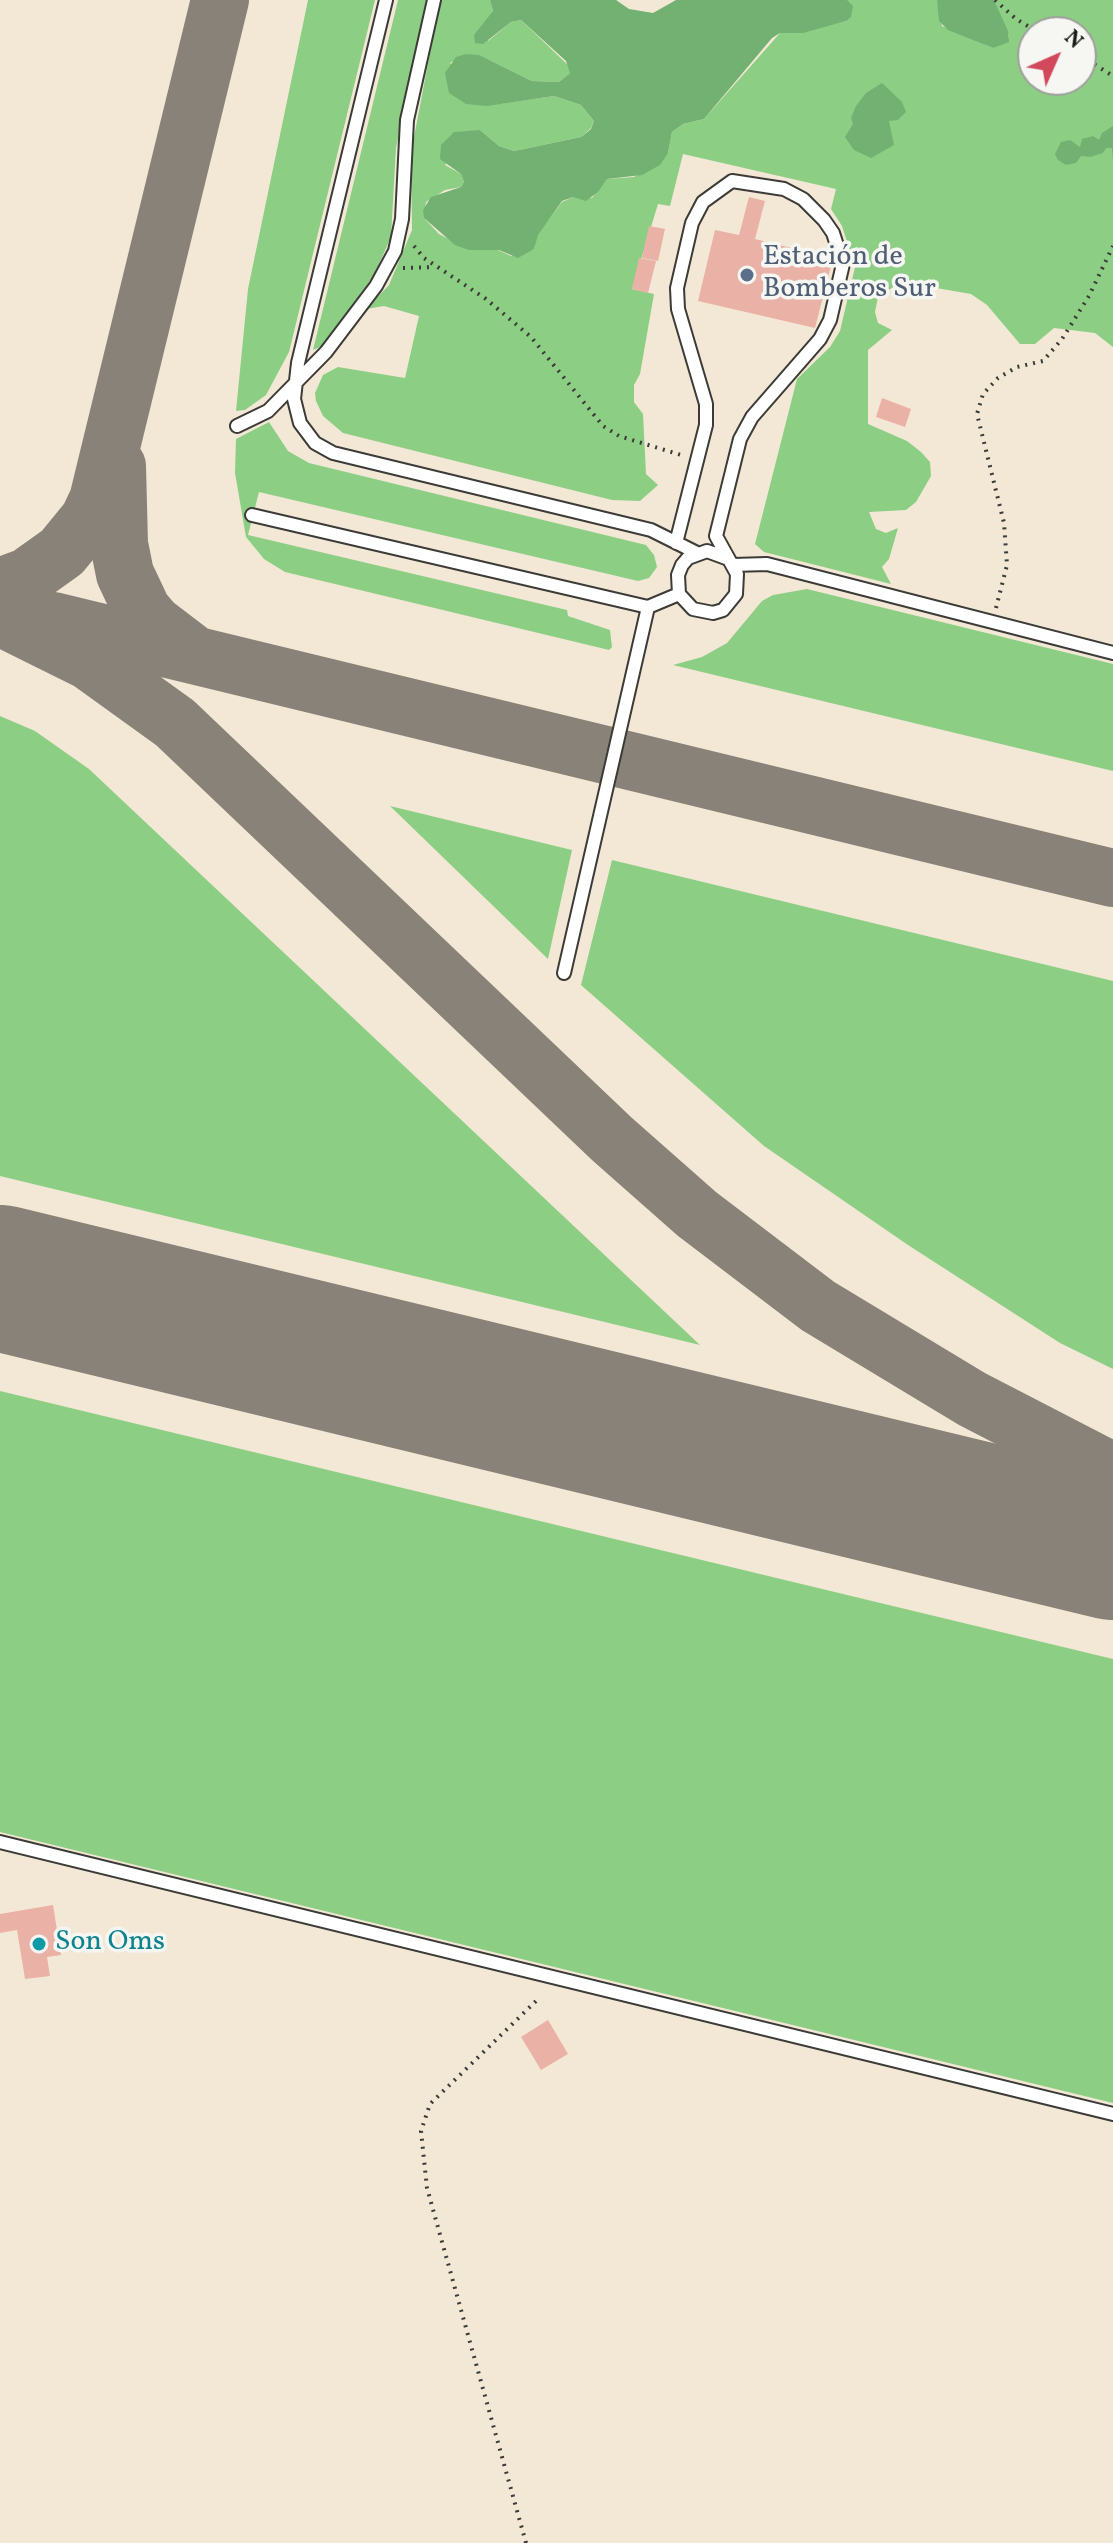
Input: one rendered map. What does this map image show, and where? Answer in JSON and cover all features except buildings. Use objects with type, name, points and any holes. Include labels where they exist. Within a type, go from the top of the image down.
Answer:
[{"type":"lane","points":[[386,0],[295,384],[300,423],[324,449],[651,530],[697,553],[717,553],[730,561],[767,564],[1113,653]]},
{"type":"lane","points":[[237,426],[268,411],[326,352],[376,286],[395,251],[402,219],[407,120],[434,0]]},
{"type":"lane","points":[[676,543],[706,425],[706,404],[678,309],[677,288],[692,223],[711,193],[732,181],[784,189],[803,199],[824,220],[840,249],[843,264],[830,320],[820,339],[752,417],[740,439],[716,536],[739,585],[723,610],[713,613],[693,609],[679,594],[678,575],[682,565],[697,553]]},
{"type":"lane","points":[[252,515],[648,607],[679,594]]},
{"type":"lane","points":[[564,973],[648,607]]},
{"type":"lane","points":[[0,1842],[1113,2114]]},
{"type":"path","points":[[995,0],[1017,20]]},
{"type":"path","points":[[402,219],[406,234],[424,258],[511,318],[531,337],[588,413],[603,426],[619,436],[697,460]]},
{"type":"path","points":[[992,622],[1007,565],[1004,523],[977,414],[983,394],[998,378],[1017,367],[1043,361],[1062,339],[1089,296],[1113,246]]},
{"type":"path","points":[[526,2543],[427,2188],[421,2131],[430,2104],[536,2001]]},
{"type":"green space","points":[[308,0],[375,0],[289,352],[266,395],[245,410],[236,411],[248,289]]},
{"type":"green space","points":[[398,0],[427,0],[396,148],[391,237],[375,273],[327,344],[313,350]]},
{"type":"green space","points":[[440,0],[490,0],[493,11],[488,41],[511,22],[521,20],[570,67],[570,73],[559,82],[532,81],[489,60],[466,54],[450,63],[498,104],[554,96],[581,105],[594,121],[581,137],[514,151],[499,146],[480,130],[445,165],[461,174],[464,182],[461,187],[445,190],[426,202],[424,218],[439,234],[469,250],[498,250],[511,256],[534,249],[537,235],[562,202],[573,197],[592,198],[607,179],[634,177],[668,153],[672,132],[683,124],[704,119],[780,33],[795,33],[846,21],[847,0],[937,0],[942,26],[993,48],[1009,37],[994,0],[1113,0],[1113,347],[1095,333],[1054,328],[1035,344],[1020,344],[987,305],[971,294],[901,282],[878,297],[875,312],[878,323],[892,330],[868,350],[868,424],[907,441],[921,452],[930,462],[931,476],[916,502],[906,510],[869,512],[876,529],[886,533],[898,528],[889,559],[882,567],[891,584],[764,552],[755,544],[797,379],[830,347],[840,331],[855,267],[842,226],[831,209],[836,189],[683,154],[670,206],[658,204],[632,289],[654,294],[640,374],[634,385],[634,402],[643,414],[646,474],[658,485],[640,501],[612,500],[343,433],[323,416],[315,393],[323,375],[338,367],[405,378],[419,316],[384,306],[366,309],[389,285],[412,230],[411,153]]},
{"type":"green space","points":[[490,0],[616,0],[629,9],[653,13],[676,0],[847,0],[853,6],[851,17],[846,21],[803,33],[780,33],[772,38],[704,119],[683,124],[672,132],[668,153],[660,165],[642,175],[607,179],[598,192],[586,201],[573,197],[562,201],[538,235],[534,249],[518,258],[499,250],[469,250],[455,245],[424,218],[423,210],[431,197],[461,187],[464,182],[461,174],[440,159],[441,145],[454,132],[480,130],[499,146],[514,151],[581,137],[591,129],[594,121],[581,105],[554,96],[487,106],[466,104],[449,93],[445,73],[456,57],[466,54],[479,55],[532,81],[559,82],[570,73],[566,61],[521,20],[511,22],[483,44],[475,43],[474,35],[493,11]]},
{"type":"green space","points":[[937,0],[994,0],[1008,31],[1009,42],[993,48],[948,30],[939,21]]},
{"type":"green space","points":[[882,83],[902,102],[906,112],[898,120],[889,121],[894,145],[871,158],[854,150],[845,137],[853,124],[851,118],[856,106],[866,93]]},
{"type":"green space","points":[[1113,126],[1113,160],[1112,148],[1106,148],[1103,153],[1081,156],[1076,163],[1066,165],[1058,160],[1055,154],[1061,142],[1070,140],[1080,147],[1082,139],[1093,136],[1099,140],[1102,133]]},
{"type":"green space","points":[[269,422],[288,451],[309,463],[646,545],[654,555],[657,567],[649,578],[638,581],[259,492],[248,535],[567,610],[568,616],[610,630],[612,647],[609,650],[285,572],[264,559],[246,537],[235,473],[236,439]]},
{"type":"green space","points":[[807,589],[1113,664],[1113,771],[673,665],[702,657],[727,643],[762,601],[773,595]]},
{"type":"green space","points":[[0,716],[35,731],[89,769],[700,1345],[0,1176]]},
{"type":"green space","points":[[390,806],[572,850],[548,959]]},
{"type":"green space","points":[[612,860],[1113,981],[1113,1369],[1060,1343],[908,1245],[764,1146],[581,985]]},
{"type":"green space","points":[[0,1391],[1113,1659],[1113,2103],[0,1832]]},
{"type":"taxiway","points":[[0,587],[27,577],[62,552],[89,519],[98,500],[220,0]]},
{"type":"taxiway","points":[[117,466],[119,544],[125,574],[142,610],[154,624],[192,653]]},
{"type":"taxiway","points":[[0,617],[89,661],[175,723],[612,1139],[697,1214],[818,1306],[972,1399],[1113,1472]]},
{"type":"taxiway","points":[[53,621],[1113,878]]},
{"type":"runway","points":[[0,1278],[1113,1547]]},
{"type":"place","name":"Estación de Bomberos Sur","points":[[747,275]]},
{"type":"place","name":"Son Oms","points":[[39,1944]]}]
